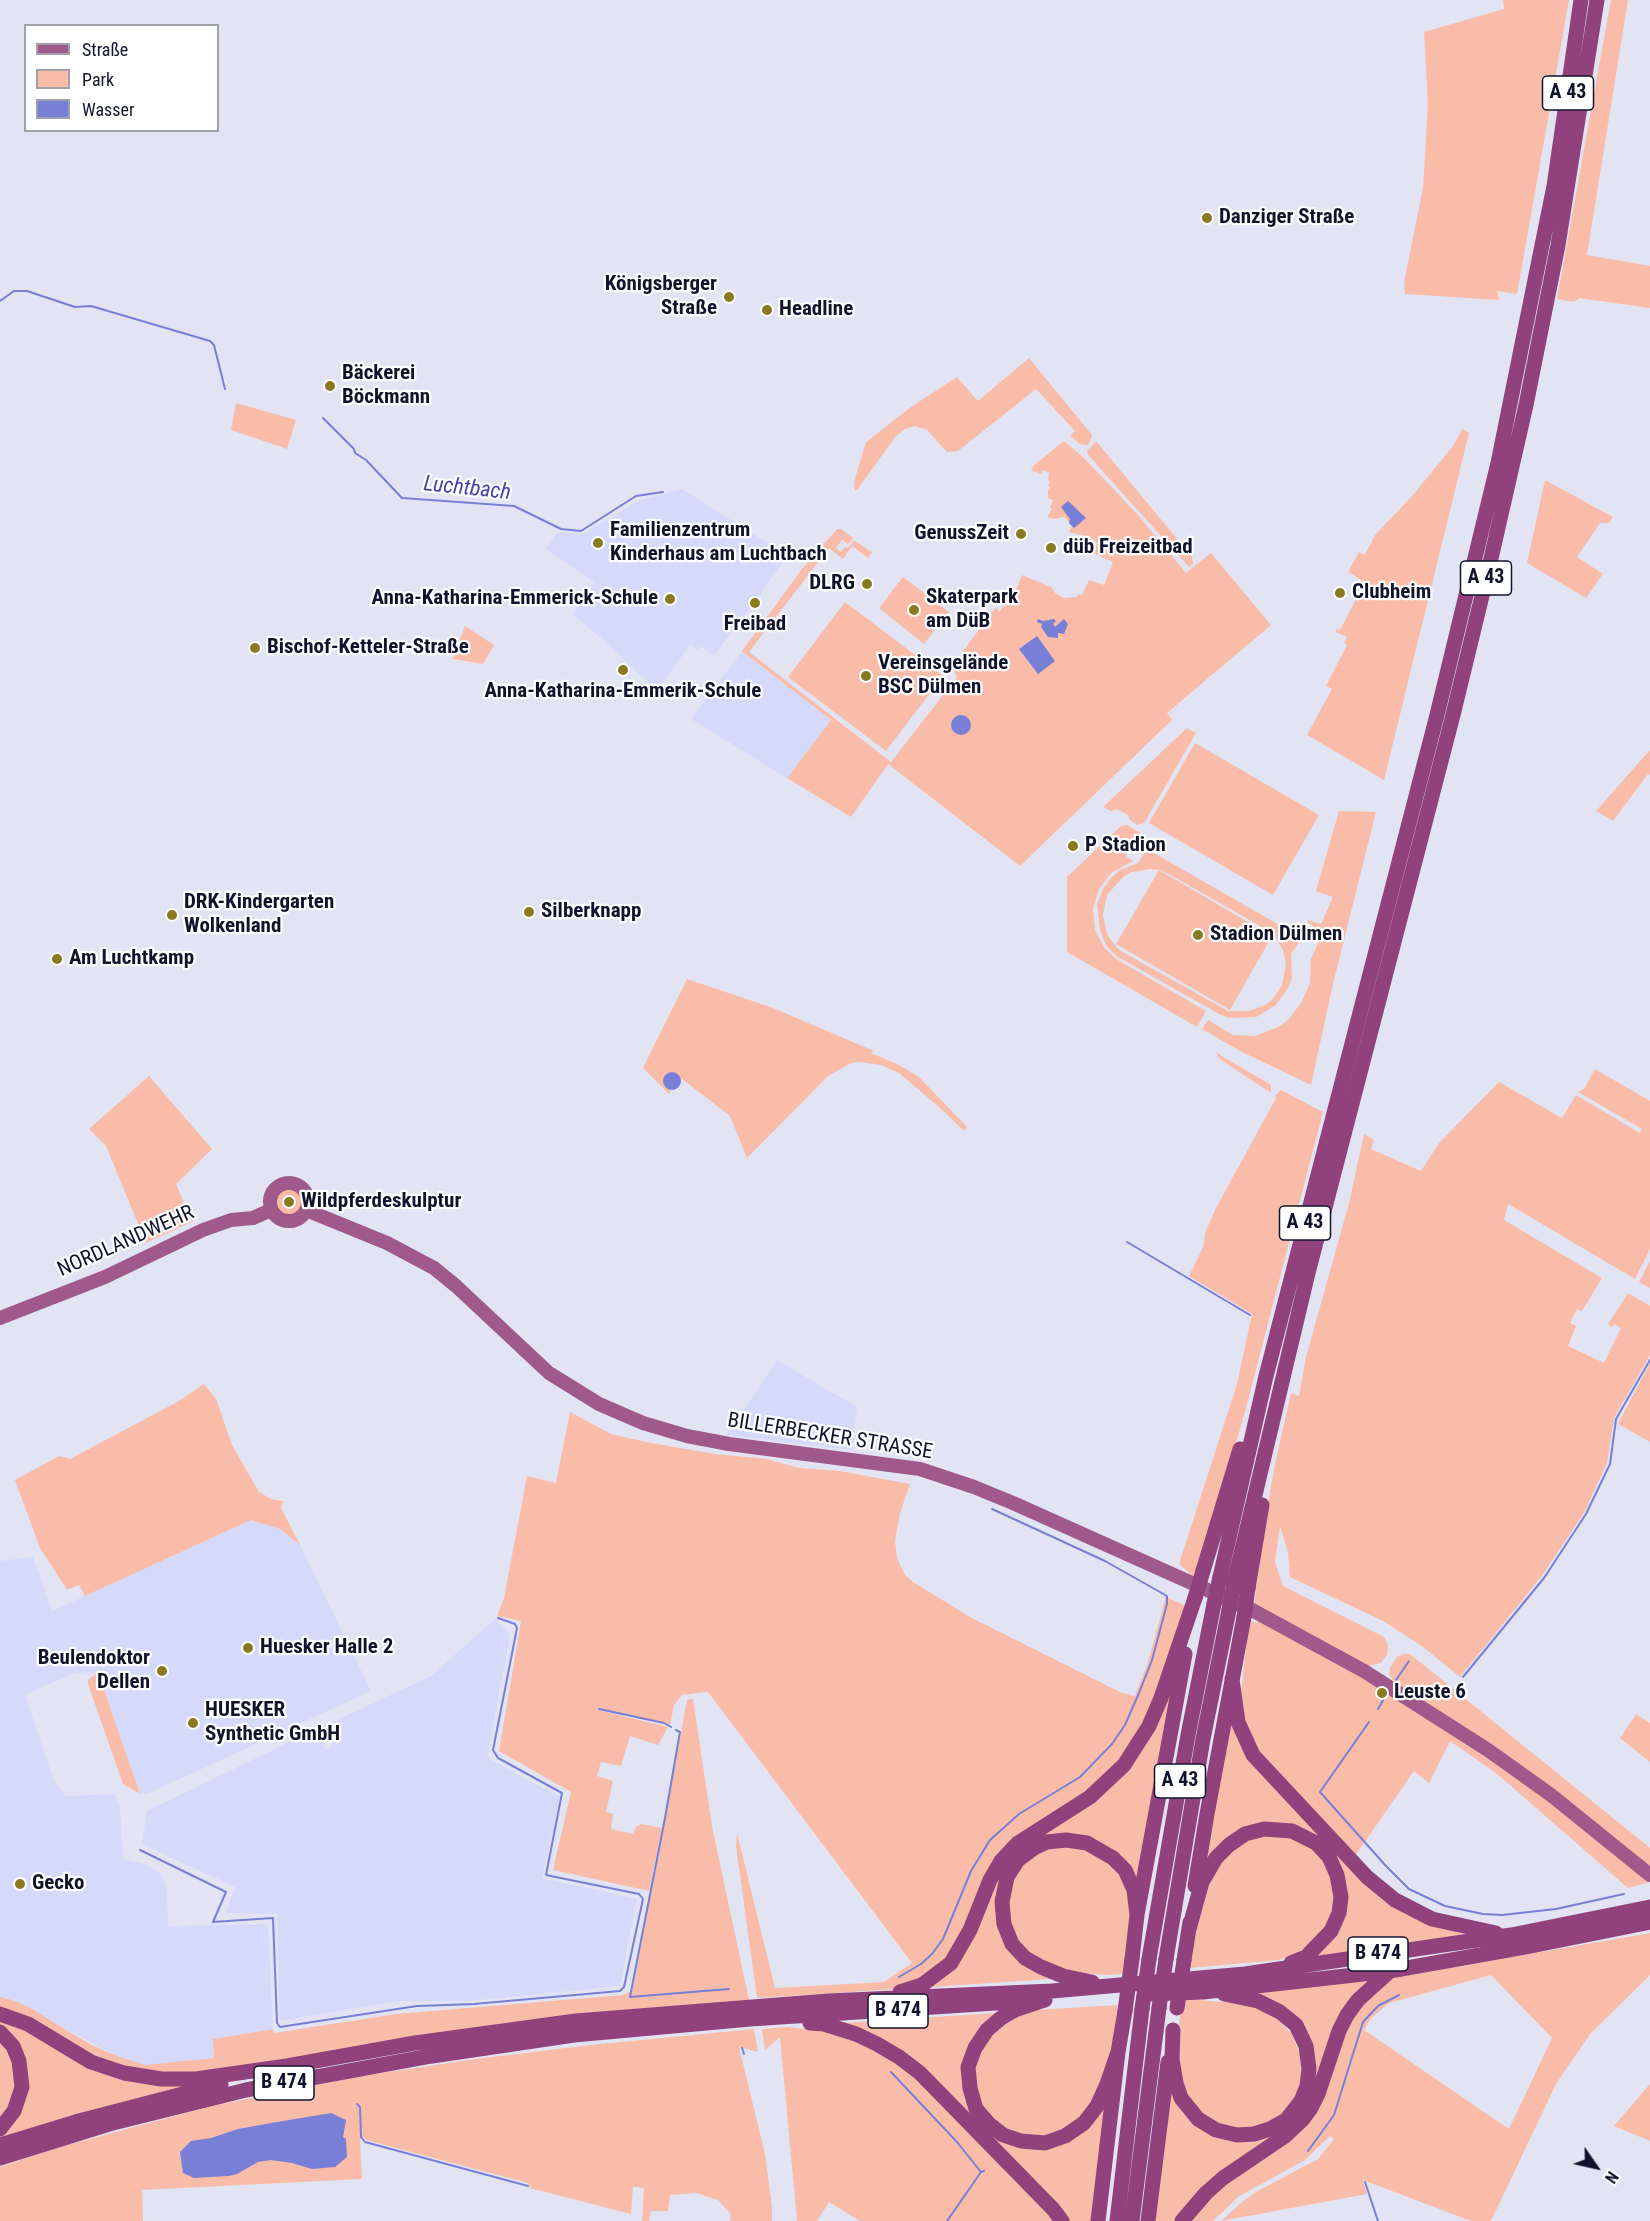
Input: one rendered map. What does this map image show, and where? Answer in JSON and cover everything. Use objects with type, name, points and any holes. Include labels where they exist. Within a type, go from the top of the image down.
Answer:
[{"type":"highway","name":"A 43","points":[[1117,2221],[1149,1959],[1184,1758],[1221,1607],[1234,1583],[1274,1378],[1498,464],[1554,186],[1581,0]]},
{"type":"highway","name":"A 43","points":[[1274,1378],[1450,726],[1493,552],[1556,256],[1597,0]]},
{"type":"highway","points":[[828,2001],[902,1992],[922,1985],[951,1963],[970,1930],[990,1880],[1001,1861],[1018,1843],[1090,1797],[1119,1771],[1135,1750],[1161,1698],[1195,1598],[1255,1397],[1274,1378]]},
{"type":"highway","points":[[1148,2221],[1161,2103],[1207,1814],[1244,1617],[1234,1583]]},
{"type":"highway","points":[[1098,2221],[1137,1915],[1195,1598]]},
{"type":"highway","name":"A 43","points":[[1132,2221],[1166,1959],[1201,1750],[1221,1607]]},
{"type":"highway","points":[[1233,1678],[1238,1722],[1253,1755],[1367,1877],[1395,1900],[1432,1919],[1482,1931],[1511,1935]]},
{"type":"highway","points":[[1189,1929],[1202,1882],[1216,1858],[1228,1845],[1245,1834],[1264,1829],[1292,1831],[1316,1843],[1329,1857],[1337,1875],[1341,1897],[1339,1913],[1331,1931],[1306,1957],[1284,1966],[1245,1974]]},
{"type":"highway","points":[[1113,1986],[1063,1976],[1025,1958],[1012,1944],[1004,1924],[1002,1902],[1007,1878],[1018,1860],[1041,1845],[1066,1840],[1087,1843],[1113,1858],[1125,1870],[1134,1890],[1137,1915]]},
{"type":"highway","name":"B 474","points":[[0,2145],[79,2121],[287,2066],[415,2043],[576,2021],[828,2001],[1113,1986],[1245,1974],[1511,1935],[1650,1907]]},
{"type":"highway","name":"B 474","points":[[0,2158],[109,2124],[268,2086],[424,2057],[574,2035],[750,2019],[1203,1992],[1390,1971],[1650,1922]]},
{"type":"highway","points":[[1182,2221],[1206,2193],[1223,2178],[1285,2136],[1302,2119],[1318,2094],[1339,2031],[1347,2015],[1358,2000],[1390,1971]]},
{"type":"highway","points":[[1173,2030],[1172,2059],[1176,2083],[1181,2097],[1198,2119],[1216,2130],[1238,2135],[1254,2134],[1270,2129],[1286,2120],[1294,2111],[1307,2085],[1309,2069],[1306,2046],[1296,2025],[1280,2012],[1258,2001],[1203,1992]]},
{"type":"highway","points":[[1045,2000],[1015,2010],[1000,2018],[987,2030],[975,2048],[968,2067],[970,2088],[976,2109],[988,2124],[1003,2135],[1021,2141],[1045,2143],[1065,2136],[1084,2123],[1102,2095],[1118,2052]]},
{"type":"highway","points":[[0,2014],[28,2025],[91,2062],[124,2073],[161,2079],[196,2079],[287,2066]]},
{"type":"highway","points":[[750,2019],[824,2024],[877,2044],[899,2057],[920,2073],[1053,2209],[1062,2221]]},
{"type":"highway","points":[[0,2032],[13,2046],[19,2061],[21,2087],[14,2111],[0,2129]]},
{"type":"main road","points":[[284,1184],[297,1185],[305,1193],[306,1210],[297,1219],[285,1221],[279,1219],[271,1210],[270,1200],[274,1190],[284,1184]]},
{"type":"main road","name":"NORDLANDWEHR","points":[[0,1318],[105,1277],[203,1230],[231,1220],[253,1218],[271,1210]]},
{"type":"main road","name":"BILLERBECKER STRASSE","points":[[306,1210],[410,1254],[434,1268],[549,1373],[599,1404],[643,1423],[687,1436],[729,1444],[920,1469],[1013,1503],[1270,1620],[1364,1671],[1488,1750],[1551,1796],[1650,1875]]},
{"type":"shaded area","name":"Anna-Katharina-Emmerick-Schule","points":[[682,489],[788,556],[714,656],[701,646],[698,650],[690,645],[657,691],[572,614],[595,583],[546,549],[558,532],[583,534],[638,501]]},
{"type":"shaded area","points":[[742,651],[831,720],[787,778],[691,719]]},
{"type":"shaded area","points":[[777,1360],[857,1407],[852,1450],[727,1435]]},
{"type":"shaded area","points":[[251,1520],[280,1529],[300,1545],[371,1691],[147,1794],[140,1794],[98,1672],[74,1673],[25,1695],[54,1781],[66,1796],[115,1794],[120,1809],[123,1859],[148,1865],[163,1876],[167,1889],[168,1926],[268,1924],[273,2029],[213,2039],[214,2058],[145,2066],[114,2055],[12,2000],[0,1997],[0,1561],[33,1557],[52,1611]]},
{"type":"shaded area","points":[[495,1619],[510,1635],[488,1756],[491,1760],[560,1797],[542,1878],[637,1899],[620,1986],[469,2001],[400,2001],[280,2021],[277,1914],[226,1913],[235,1887],[142,1844],[147,1811],[314,1730],[322,1739],[324,1749],[331,1749],[333,1722],[431,1676]]},
{"type":"green space","points":[[1503,0],[1569,0],[1517,294],[1497,291],[1499,300],[1405,294],[1404,283],[1423,188],[1428,104],[1424,32],[1504,9]]},
{"type":"green space","points":[[1611,0],[1628,0],[1587,255],[1650,266],[1650,308],[1579,298],[1574,302],[1557,299]]},
{"type":"green space","points":[[1029,358],[1092,435],[1087,445],[1080,444],[1070,436],[1075,431],[1036,389],[958,451],[947,452],[927,430],[915,426],[905,429],[896,436],[855,490],[854,482],[866,442],[911,407],[957,377],[978,401]]},
{"type":"green space","points":[[236,403],[296,420],[287,449],[231,430]]},
{"type":"green space","points":[[1462,429],[1469,433],[1384,780],[1307,735],[1332,689],[1326,686],[1347,645],[1344,643],[1347,637],[1335,632],[1337,629],[1340,630],[1365,582],[1348,572],[1359,552],[1365,555],[1375,535],[1413,495],[1453,446]]},
{"type":"green space","points":[[1064,441],[1084,458],[1138,515],[1186,573],[1211,553],[1271,625],[1167,713],[1172,720],[1020,866],[888,764],[851,817],[787,778],[831,720],[742,651],[802,569],[837,529],[841,529],[853,538],[848,544],[842,540],[836,548],[841,552],[845,547],[848,548],[854,540],[873,551],[868,558],[852,546],[843,559],[829,548],[749,652],[891,762],[957,677],[947,662],[964,656],[963,651],[996,607],[999,612],[1016,590],[1022,575],[1051,587],[1055,593],[1064,598],[1082,595],[1089,580],[1104,585],[1113,562],[1093,553],[1097,543],[1090,537],[1069,532],[1072,526],[1065,517],[1053,519],[1047,517],[1052,509],[1050,507],[1053,500],[1048,498],[1049,473],[1043,470],[1041,474],[1031,470]]},
{"type":"green space","points":[[1096,441],[1192,557],[1193,564],[1189,567],[1088,455],[1087,451]]},
{"type":"green space","points":[[1545,480],[1613,517],[1609,523],[1600,523],[1577,557],[1603,574],[1586,598],[1527,563]]},
{"type":"green space","name":"Skaterpark am DüB","points":[[903,577],[949,612],[924,644],[879,608]]},
{"type":"green space","name":"Vereinsgelände BSC Dülmen","points":[[845,602],[943,676],[886,751],[788,677]]},
{"type":"green space","points":[[465,626],[494,645],[483,664],[453,659]]},
{"type":"green space","points":[[1187,728],[1196,733],[1144,823],[1137,825],[1130,820],[1128,815],[1117,809],[1111,811],[1103,807]]},
{"type":"green space","points":[[1195,743],[1319,815],[1273,895],[1149,823]]},
{"type":"green space","points":[[1650,750],[1650,775],[1648,774],[1613,821],[1596,811]]},
{"type":"green space","points":[[1339,811],[1376,812],[1333,984],[1311,1085],[1240,1051],[1202,1029],[1208,1020],[1233,1035],[1255,1036],[1280,1026],[1288,1020],[1301,1003],[1310,983],[1311,959],[1323,932],[1307,922],[1308,920],[1321,924],[1333,897],[1316,891]]},
{"type":"green space","points":[[1127,825],[1140,833],[1126,856],[1133,861],[1111,873],[1099,889],[1093,908],[1095,930],[1104,947],[1116,959],[1206,1011],[1197,1027],[1067,952],[1067,877],[1121,826]]},
{"type":"green space","points":[[1147,849],[1302,938],[1291,954],[1292,978],[1275,1006],[1256,1017],[1229,1018],[1118,957],[1110,950],[1100,930],[1097,904],[1110,879],[1120,870],[1138,863]],"holes":[[[1150,869],[1167,873],[1267,930],[1275,937],[1283,950],[1286,965],[1282,985],[1272,1000],[1249,1011],[1228,1011],[1121,951],[1114,944],[1107,934],[1103,915],[1107,895],[1123,877],[1132,872]]]},
{"type":"green space","points":[[1159,870],[1272,936],[1230,1010],[1116,944]]},
{"type":"green space","points":[[687,979],[773,1008],[874,1051],[871,1053],[919,1077],[967,1127],[964,1131],[899,1073],[881,1065],[851,1063],[828,1076],[747,1158],[730,1116],[677,1075],[664,1085],[671,1089],[669,1094],[643,1068]]},
{"type":"green space","points":[[1215,1052],[1271,1085],[1271,1093],[1221,1060]]},
{"type":"green space","points":[[1595,1069],[1650,1101],[1650,1249],[1635,1279],[1508,1204],[1504,1220],[1602,1278],[1582,1311],[1577,1309],[1570,1323],[1576,1326],[1568,1346],[1604,1363],[1621,1328],[1608,1324],[1628,1293],[1650,1306],[1650,1355],[1614,1418],[1607,1463],[1584,1513],[1541,1577],[1460,1677],[1423,1647],[1383,1621],[1290,1577],[1288,1553],[1280,1526],[1275,1562],[1283,1586],[1384,1637],[1388,1645],[1387,1655],[1381,1663],[1368,1666],[1254,1606],[1256,1592],[1253,1591],[1275,1464],[1291,1393],[1299,1396],[1306,1357],[1349,1203],[1364,1134],[1374,1140],[1371,1149],[1421,1171],[1439,1143],[1499,1082],[1562,1118],[1576,1095],[1640,1133],[1642,1129],[1578,1092],[1584,1089]]},
{"type":"green space","points":[[149,1076],[212,1149],[176,1184],[192,1222],[146,1243],[106,1146],[89,1129]]},
{"type":"green space","points":[[1281,1090],[1323,1112],[1246,1408],[1201,1566],[1195,1578],[1179,1564],[1237,1384],[1252,1314],[1189,1276],[1204,1245],[1205,1233],[1216,1208],[1276,1098],[1275,1096]]},
{"type":"green space","points":[[289,1188],[299,1192],[303,1202],[299,1212],[289,1216],[279,1212],[275,1202],[279,1192]]},
{"type":"green space","points":[[1650,1261],[1650,1288],[1639,1282]]},
{"type":"green space","points":[[1650,1363],[1650,1442],[1618,1424]]},
{"type":"green space","points":[[204,1384],[216,1399],[232,1445],[259,1492],[271,1499],[283,1501],[281,1508],[300,1545],[280,1529],[251,1520],[85,1596],[79,1585],[67,1590],[40,1548],[15,1480],[59,1456],[70,1459],[177,1402]]},
{"type":"green space","points":[[570,1412],[611,1434],[646,1442],[715,1454],[767,1459],[799,1468],[840,1471],[910,1484],[900,1513],[895,1541],[897,1558],[905,1575],[970,1617],[1122,1693],[1135,1696],[1148,1662],[1165,1600],[1164,1596],[1188,1607],[1157,1697],[1136,1738],[1100,1783],[1030,1829],[950,1955],[934,1972],[897,1989],[757,1998],[736,1846],[737,1833],[775,1988],[884,1982],[912,1963],[708,1692],[682,1695],[674,1705],[670,1725],[598,1710],[668,1727],[658,1745],[630,1736],[621,1766],[601,1762],[597,1776],[613,1781],[606,1812],[613,1814],[611,1829],[633,1834],[636,1827],[641,1824],[662,1828],[649,1891],[553,1870],[571,1792],[499,1751],[521,1621],[497,1616],[504,1598],[527,1476],[556,1483]]},
{"type":"green space","points":[[1259,1619],[1334,1659],[1524,1780],[1650,1882],[1628,1888],[1496,1773],[1450,1741],[1429,1783],[1414,1771],[1355,1856],[1279,1777],[1248,1736],[1240,1704],[1249,1620],[1257,1623]]},
{"type":"green space","points":[[1410,1654],[1650,1848],[1650,1867],[1395,1683],[1389,1674],[1390,1667],[1398,1656]]},
{"type":"green space","points":[[1177,1668],[1139,1886],[1112,1849],[1095,1839],[1021,1851],[997,1923],[1051,1979],[932,1987],[1010,1857],[1096,1797]]},
{"type":"green space","points":[[98,1672],[140,1794],[123,1784],[88,1684],[88,1680]]},
{"type":"green space","points":[[693,1699],[712,1826],[749,2000],[598,2013],[227,2071],[164,2075],[108,2064],[0,2009],[0,1997],[12,2000],[29,2007],[86,2042],[114,2055],[145,2065],[214,2058],[213,2039],[273,2029],[274,2033],[396,2014],[623,1995],[629,1992],[632,1994],[687,1700]]},
{"type":"green space","points":[[1636,1714],[1650,1723],[1650,1762],[1620,1738]]},
{"type":"green space","points":[[1231,1716],[1234,1726],[1367,1882],[1449,1929],[1470,1936],[1317,1956],[1328,1943],[1341,1870],[1278,1823],[1205,1866]]},
{"type":"green space","points":[[1260,1835],[1284,1835],[1315,1849],[1330,1873],[1335,1900],[1328,1923],[1310,1945],[1279,1960],[1190,1968],[1191,1951],[1207,1887],[1223,1859],[1240,1843]]},
{"type":"green space","points":[[1055,1846],[1083,1847],[1113,1865],[1124,1882],[1132,1912],[1123,1974],[1106,1975],[1063,1971],[1037,1960],[1019,1944],[1007,1916],[1010,1885],[1021,1867],[1037,1854]]},
{"type":"green space","points":[[1650,1933],[1650,1975],[1590,2034],[1556,2084],[1491,2221],[1471,2221],[1363,2180],[1367,2194],[1221,2221],[1256,2192],[1318,2159],[1334,2139],[1330,2136],[1305,2160],[1238,2197],[1213,2221],[1188,2221],[1217,2188],[1285,2141],[1356,2010],[1388,1981],[1398,1977]],"holes":[[[1491,1975],[1552,2038],[1509,2129],[1364,2030],[1371,2018],[1389,2003]]]},
{"type":"green space","points":[[1369,1980],[1298,2117],[1176,2221],[1155,2221],[1170,2090],[1221,2137],[1297,2113],[1310,2048],[1251,1993]]},
{"type":"green space","points":[[1185,1999],[1248,2004],[1273,2015],[1292,2034],[1301,2057],[1301,2081],[1297,2094],[1281,2114],[1271,2121],[1251,2128],[1227,2128],[1205,2118],[1183,2090],[1177,2041]]},
{"type":"green space","points":[[1118,2005],[1113,2044],[1096,2095],[1079,2120],[1049,2136],[1012,2133],[988,2115],[977,2096],[974,2066],[984,2043],[1010,2019],[1035,2010]]},
{"type":"green space","points":[[997,2013],[977,2033],[972,2111],[1043,2148],[1108,2098],[1094,2221],[1068,2221],[923,2072],[841,2023]]},
{"type":"green space","points":[[0,2018],[12,2022],[76,2059],[196,2084],[0,2140],[0,2134],[23,2096],[0,2027]]},
{"type":"green space","points":[[787,2027],[825,2031],[869,2045],[909,2072],[1056,2221],[860,2221],[829,2202],[817,2221],[797,2221],[780,2037],[765,2050],[762,2029]]},
{"type":"green space","points":[[754,2029],[758,2052],[739,2047],[765,2154],[772,2221],[730,2221],[731,2214],[718,2200],[696,2193],[670,2195],[668,2211],[651,2211],[649,2221],[642,2221],[644,2188],[633,2187],[631,2214],[530,2188],[528,2183],[366,2140],[363,2137],[360,2139],[362,2179],[142,2190],[143,2221],[0,2221],[0,2167],[60,2147],[212,2106],[361,2076],[476,2059]]},
{"type":"green space","points":[[0,2038],[14,2060],[17,2089],[0,2124]]},
{"type":"green space","points":[[1650,2084],[1650,2141],[1614,2126]]},
{"type":"water","points":[[1068,501],[1086,518],[1074,528],[1061,507]]},
{"type":"water","points":[[1038,619],[1043,621],[1054,619],[1055,627],[1064,619],[1068,624],[1064,634],[1058,633],[1058,638],[1048,637],[1041,627],[1042,624],[1037,622]]},
{"type":"water","points":[[1037,636],[1055,661],[1038,674],[1019,649]]},
{"type":"water","points":[[957,715],[965,715],[971,721],[971,729],[965,735],[957,735],[951,729],[951,721]]},
{"type":"water","points":[[672,1072],[678,1075],[681,1081],[678,1087],[672,1090],[666,1087],[663,1081],[666,1075]]},
{"type":"water","points":[[331,2113],[346,2120],[343,2137],[346,2139],[347,2157],[335,2167],[312,2169],[271,2160],[258,2162],[237,2174],[228,2176],[194,2178],[183,2173],[180,2152],[191,2141],[211,2138],[238,2129]]},
{"type":"waterway","name":"Luchtbach","points":[[0,301],[14,291],[27,291],[75,307],[91,306],[210,341],[214,345],[225,389]]},
{"type":"waterway","name":"Luchtbach","points":[[323,418],[354,449],[355,453],[366,460],[402,498],[514,506],[561,529],[581,531],[636,496],[663,492]]},
{"type":"waterway","points":[[1127,1242],[1250,1315]]},
{"type":"waterway","points":[[1463,1677],[1544,1578],[1586,1514],[1610,1464],[1616,1419],[1650,1360]]},
{"type":"waterway","points":[[899,1977],[921,1964],[943,1939],[971,1871],[990,1840],[1019,1814],[1080,1777],[1112,1744],[1125,1725],[1152,1660],[1167,1604],[1167,1596],[1105,1561],[992,1509]]},
{"type":"waterway","points":[[140,1850],[226,1892],[213,1922],[273,1918],[277,2023],[280,2027],[417,2006],[474,2004],[620,1991],[624,1987],[643,1899],[639,1894],[546,1875],[562,1793],[498,1758],[493,1750],[517,1628],[515,1624],[498,1618]]},
{"type":"waterway","points":[[1396,1680],[1409,1661]]},
{"type":"waterway","points":[[1378,1709],[1385,1697]]},
{"type":"waterway","points":[[599,1709],[664,1723],[671,1727]]},
{"type":"waterway","points":[[1369,1722],[1320,1792],[1409,1889],[1445,1906],[1483,1914],[1502,1915],[1556,1909],[1624,1894]]},
{"type":"waterway","points":[[676,1730],[680,1732],[630,1997],[729,1989]]},
{"type":"waterway","points":[[1308,2151],[1334,2115],[1363,2022],[1378,2006],[1399,1995]]},
{"type":"waterway","points":[[742,2048],[744,2054]]},
{"type":"waterway","points":[[891,2072],[957,2142],[981,2172]]},
{"type":"waterway","points":[[357,2104],[360,2107],[361,2137],[365,2142],[528,2186]]},
{"type":"waterway","points":[[947,2221],[981,2172],[984,2171]]},
{"type":"waterway","points":[[1365,2182],[1378,2221]]},
{"type":"place","name":"Danziger Straße","points":[[1207,218]]},
{"type":"place","name":"Königsberger Straße","points":[[729,297]]},
{"type":"place","name":"Headline","points":[[767,310]]},
{"type":"place","name":"Bäckerei Böckmann","points":[[330,386]]},
{"type":"place","name":"GenussZeit","points":[[1021,534]]},
{"type":"place","name":"Familienzentrum Kinderhaus am Luchtbach","points":[[598,543]]},
{"type":"place","name":"düb Freizeitbad","points":[[1051,548]]},
{"type":"place","name":"DLRG","points":[[867,584]]},
{"type":"place","name":"Clubheim","points":[[1340,593]]},
{"type":"place","name":"Anna-Katharina-Emmerick-Schule","points":[[670,599]]},
{"type":"place","name":"Freibad","points":[[755,603]]},
{"type":"place","name":"Skaterpark am DüB","points":[[914,610]]},
{"type":"place","name":"Bischof-Ketteler-Straße","points":[[255,648]]},
{"type":"place","name":"Anna-Katharina-Emmerik-Schule","points":[[623,670]]},
{"type":"place","name":"Vereinsgelände BSC Dülmen","points":[[866,676]]},
{"type":"place","name":"P Stadion","points":[[1073,846]]},
{"type":"place","name":"Silberknapp","points":[[529,912]]},
{"type":"place","name":"DRK-Kindergarten Wolkenland","points":[[172,915]]},
{"type":"place","name":"Stadion Dülmen","points":[[1198,935]]},
{"type":"place","name":"Am Luchtkamp","points":[[57,959]]},
{"type":"place","name":"Wildpferdeskulptur","points":[[289,1202]]},
{"type":"place","name":"Huesker Halle 2","points":[[248,1648]]},
{"type":"place","name":"Beulendoktor Dellen","points":[[162,1671]]},
{"type":"place","name":"Leuste 6","points":[[1382,1693]]},
{"type":"place","name":"HUESKER Synthetic GmbH","points":[[193,1723]]},
{"type":"place","name":"Gecko","points":[[20,1884]]}]
